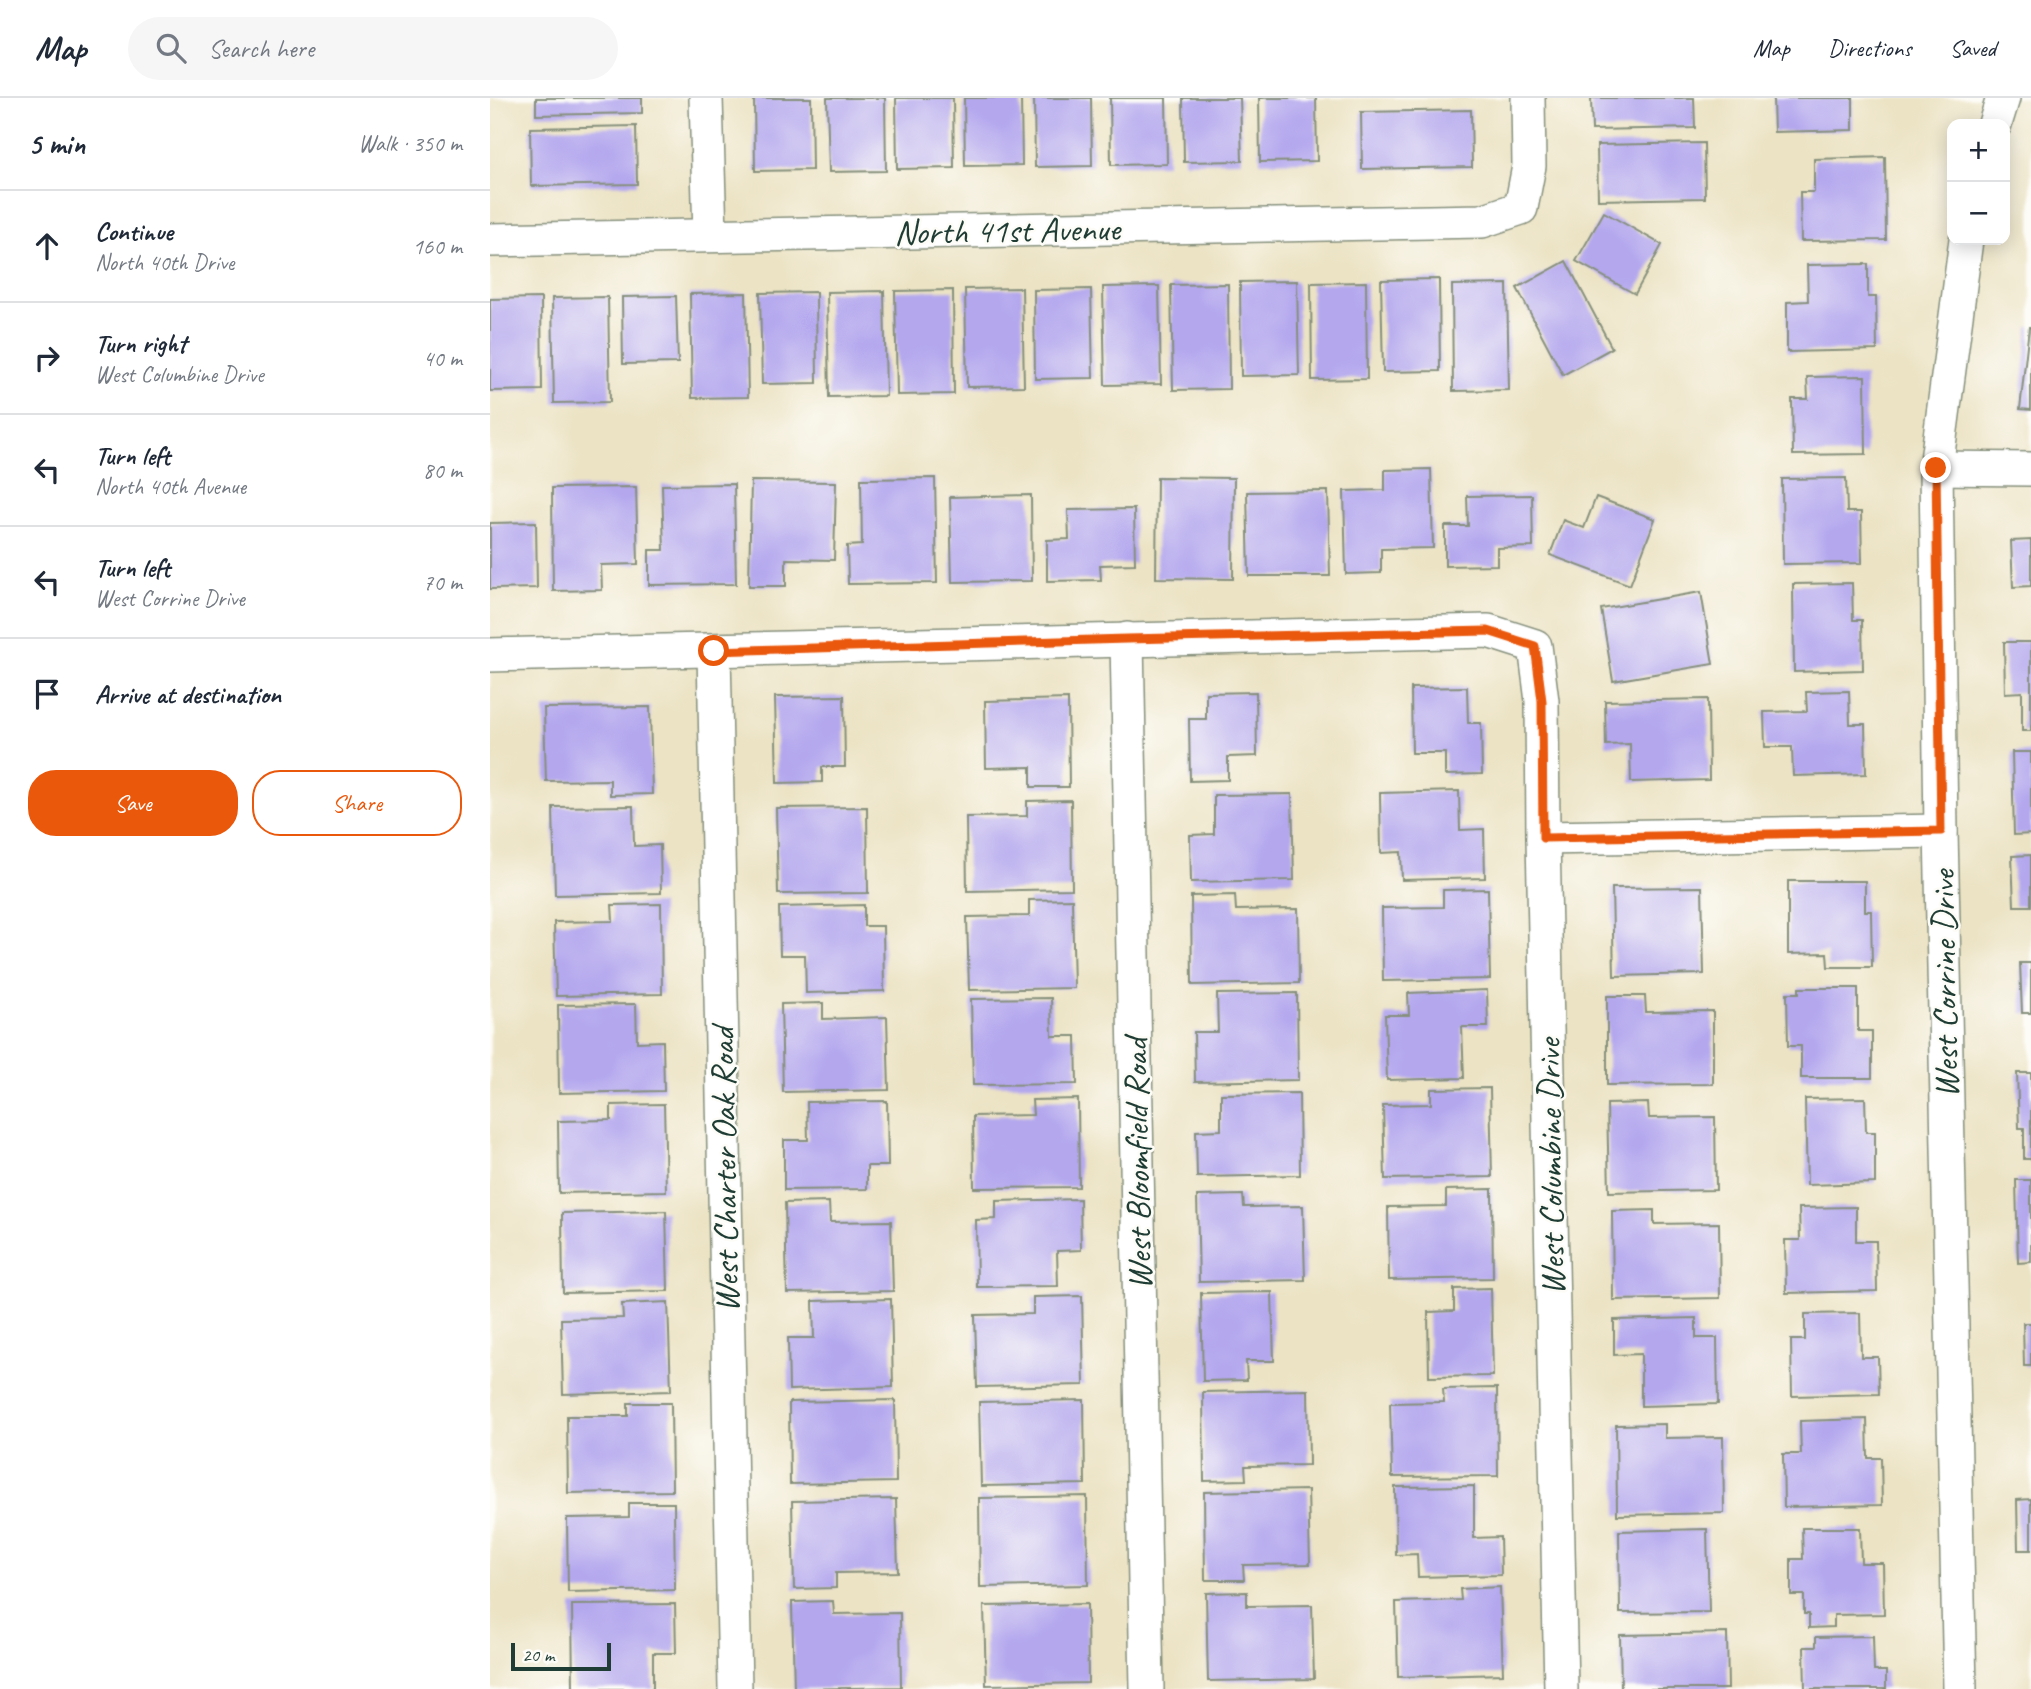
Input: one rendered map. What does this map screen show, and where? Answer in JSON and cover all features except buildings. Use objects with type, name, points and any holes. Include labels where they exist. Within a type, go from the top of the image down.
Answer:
[{"type":"street","points":[[706,98],[710,235]]},
{"type":"street","name":"North 41st Avenue","points":[[490,240],[1482,221],[1521,208],[1529,166],[1528,98]]},
{"type":"street","points":[[1997,119],[2003,98]]},
{"type":"street","name":"West Corrine Drive","points":[[1960,1689],[1941,831],[1936,468],[1965,245]]},
{"type":"street","points":[[1936,468],[2031,469]]},
{"type":"street","name":"West Columbine Drive","points":[[1127,639],[1488,631],[1535,646],[1542,701],[1561,1689]]},
{"type":"street","points":[[490,655],[1127,639]]},
{"type":"street","name":"West Bloomfield Road","points":[[1127,639],[1147,1689]]},
{"type":"street","name":"West Charter Oak Road","points":[[714,651],[734,1689]]},
{"type":"street","points":[[1543,838],[1941,831]]},
{"type":"route","points":[[714,651],[1488,631],[1535,646],[1542,701],[1543,838],[1941,831],[1936,468]]}]
